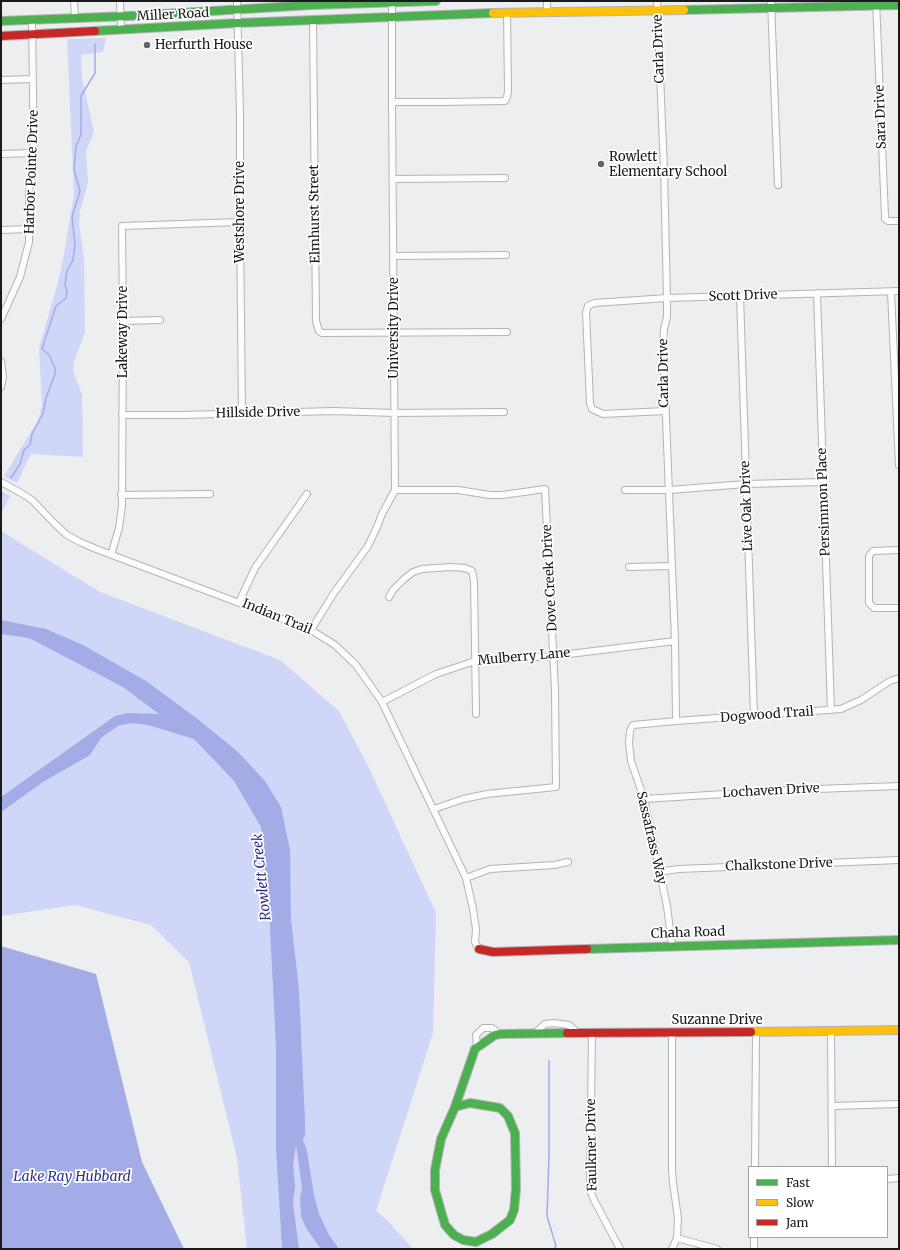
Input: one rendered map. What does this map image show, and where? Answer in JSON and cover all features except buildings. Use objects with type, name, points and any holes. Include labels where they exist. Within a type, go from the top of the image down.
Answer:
[{"type":"main road","name":"Miller Road","points":[[1,21],[179,13],[237,5],[436,1]]},
{"type":"main road","name":"Miller Road","points":[[1,36],[238,23],[507,12],[657,11],[771,5],[887,3],[899,5]]},
{"type":"main road","points":[[179,13],[181,26]]},
{"type":"main road","points":[[124,16],[125,29]]},
{"type":"main road","name":"Chaha Road","points":[[479,949],[493,952],[672,945],[899,940]]},
{"type":"main road","name":"Suzanne Drive","points":[[500,1034],[832,1032],[899,1030]]},
{"type":"main road","points":[[455,1107],[470,1103],[500,1108],[508,1116],[515,1133],[516,1188],[514,1210],[510,1220],[492,1234],[476,1242],[464,1240],[454,1235],[445,1225],[435,1190],[435,1170],[441,1139],[455,1107],[477,1047],[495,1035],[500,1034]]},
{"type":"street","points":[[74,1],[75,18]]},
{"type":"street","points":[[120,1],[124,16]]},
{"type":"street","points":[[546,1],[547,11]]},
{"type":"street","name":"Carla Drive","points":[[657,1],[664,170],[667,298],[667,317],[664,329],[663,344],[675,641],[676,721]]},
{"type":"street","name":"University Drive","points":[[311,630],[334,593],[368,546],[382,514],[395,490],[392,2]]},
{"type":"street","name":"Sara Drive","points":[[876,4],[885,220],[899,221]]},
{"type":"street","name":"Westshore Drive","points":[[237,5],[240,120],[242,414]]},
{"type":"street","points":[[771,5],[778,185]]},
{"type":"street","points":[[392,102],[505,100],[508,91],[507,12]]},
{"type":"street","name":"Harbor Pointe Drive","points":[[1,319],[20,277],[29,242],[29,191],[34,166],[32,19]]},
{"type":"street","name":"Elmhurst Street","points":[[313,20],[317,327],[322,333],[394,333]]},
{"type":"street","points":[[1,80],[33,79]]},
{"type":"street","points":[[1,154],[34,153]]},
{"type":"street","points":[[393,179],[505,178]]},
{"type":"street","name":"Lakeway Drive","points":[[111,555],[120,528],[123,321],[122,226],[240,222]]},
{"type":"street","points":[[1,230],[30,229]]},
{"type":"street","points":[[394,256],[506,255]]},
{"type":"street","points":[[891,292],[897,364],[899,465]]},
{"type":"street","name":"Scott Drive","points":[[665,411],[603,414],[592,409],[590,404],[586,312],[588,306],[594,303],[667,298],[899,292]]},
{"type":"street","name":"Persimmon Place","points":[[817,293],[831,710]]},
{"type":"street","name":"Live Oak Drive","points":[[740,296],[754,716]]},
{"type":"street","points":[[1,303],[8,303]]},
{"type":"street","points":[[123,321],[160,320]]},
{"type":"street","points":[[394,333],[506,332]]},
{"type":"street","points":[[1,362],[3,377],[1,387]]},
{"type":"street","name":"Hillside Drive","points":[[122,415],[242,414],[334,411],[394,413],[504,412]]},
{"type":"street","name":"Indian Trail","points":[[1,482],[32,500],[56,526],[67,535],[111,555],[311,630],[335,645],[356,665],[382,702],[466,878],[476,929],[475,942],[479,949]]},
{"type":"street","points":[[625,490],[669,490],[746,484],[823,482]]},
{"type":"street","name":"Dove Creek Drive","points":[[395,490],[458,490],[490,495],[502,495],[545,489],[555,690],[556,787],[487,794],[463,799],[434,809]]},
{"type":"street","points":[[121,495],[210,494]]},
{"type":"street","points":[[239,602],[255,568],[307,494]]},
{"type":"street","points":[[899,550],[873,551],[869,556],[870,603],[874,608],[899,608]]},
{"type":"street","points":[[629,567],[672,566]]},
{"type":"street","points":[[389,597],[393,590],[404,579],[413,572],[422,569],[451,567],[465,568],[472,571],[474,581],[476,714]]},
{"type":"street","name":"Mulberry Lane","points":[[382,702],[436,674],[475,661],[553,656],[675,641]]},
{"type":"street","name":"Dogwood Trail","points":[[630,731],[633,725],[638,724],[841,709],[850,706],[890,681],[899,678]]},
{"type":"street","name":"Sassafrass Way","points":[[630,731],[630,761],[644,799],[658,872],[667,906],[672,945]]},
{"type":"street","name":"Lochaven Drive","points":[[644,799],[788,790],[899,786]]},
{"type":"street","name":"Chalkstone Drive","points":[[658,872],[679,869],[899,860]]},
{"type":"street","points":[[466,878],[490,869],[554,865],[568,862]]},
{"type":"street","points":[[477,1047],[476,1035],[483,1028],[492,1028],[500,1034]]},
{"type":"street","points":[[672,1032],[672,1169],[678,1218],[677,1238],[672,1249]]},
{"type":"street","points":[[755,1166],[756,1032]]},
{"type":"street","points":[[832,1032],[832,1166]]},
{"type":"street","name":"Faulkner Drive","points":[[592,1034],[590,1190],[620,1249]]},
{"type":"street","points":[[832,1106],[899,1104]]},
{"type":"street","points":[[888,1179],[899,1178]]},
{"type":"street","points":[[677,1238],[717,1249]]},
{"type":"street","points":[[754,1238],[754,1249]]},
{"type":"shaded area","points":[[106,38],[103,52],[81,55],[82,78],[94,132],[86,151],[88,182],[80,211],[79,225],[84,258],[85,332],[74,362],[73,370],[82,395],[83,457],[31,454],[17,483],[4,476],[38,420],[42,405],[39,348],[63,260],[74,195],[67,39]]},
{"type":"shaded area","points":[[1,491],[10,496],[1,514]]},
{"type":"shaded area","points":[[1,531],[100,592],[280,660],[339,711],[369,768],[436,913],[433,1033],[376,1211],[386,1219],[413,1249],[247,1249],[237,1158],[189,962],[151,925],[75,905],[1,916]]},
{"type":"water","points":[[1,620],[46,629],[83,645],[146,681],[195,717],[237,751],[265,781],[281,807],[290,850],[291,919],[299,990],[305,1121],[305,1134],[303,1140],[307,1151],[314,1195],[319,1214],[329,1235],[339,1249],[321,1249],[306,1228],[301,1216],[300,1198],[302,1188],[295,1137],[287,1152],[287,1156],[292,1159],[293,1164],[295,1186],[293,1203],[299,1249],[282,1249],[276,1148],[276,1049],[269,906],[261,827],[234,781],[194,739],[148,725],[131,723],[118,726],[101,738],[90,755],[43,782],[1,812],[1,797],[115,716],[128,713],[159,714],[123,687],[29,638],[1,634]]},
{"type":"water","name":"Lake Ray Hubbard","points":[[1,946],[96,974],[142,1162],[184,1249],[1,1249]]},
{"type":"waterway","points":[[11,478],[20,464],[24,450],[30,445],[32,434],[43,414],[46,398],[55,374],[55,368],[49,355],[42,349],[56,306],[66,298],[67,291],[65,284],[67,271],[73,260],[75,244],[72,217],[80,191],[74,169],[76,147],[81,134],[81,96],[95,73],[95,44]]},
{"type":"waterway","points":[[549,1061],[547,1216],[556,1246],[554,1249]]},
{"type":"waterway","name":"Rowlett Creek","points":[[287,1170],[294,1127]]},
{"type":"traffic: fast","points":[[1,21],[129,16],[312,5],[436,1]]},
{"type":"traffic: fast","points":[[684,10],[899,5]]},
{"type":"traffic: fast","points":[[95,31],[238,23],[493,13]]},
{"type":"traffic: fast","points":[[587,949],[899,940]]},
{"type":"traffic: fast","points":[[455,1107],[470,1103],[500,1108],[508,1116],[515,1133],[516,1189],[514,1210],[510,1220],[492,1234],[476,1242],[463,1240],[454,1235],[445,1225],[435,1190],[435,1170],[441,1139],[455,1107],[475,1049],[495,1035],[500,1034],[567,1033]]},
{"type":"traffic: slow","points":[[493,13],[684,10]]},
{"type":"traffic: slow","points":[[751,1032],[899,1030]]},
{"type":"traffic: jam","points":[[1,36],[95,31]]},
{"type":"traffic: jam","points":[[479,949],[493,952],[587,949]]},
{"type":"traffic: jam","points":[[567,1033],[751,1032]]},
{"type":"place","name":"Herfurth House","points":[[147,45]]},
{"type":"place","name":"Rowlett Elementary School","points":[[601,164]]}]
